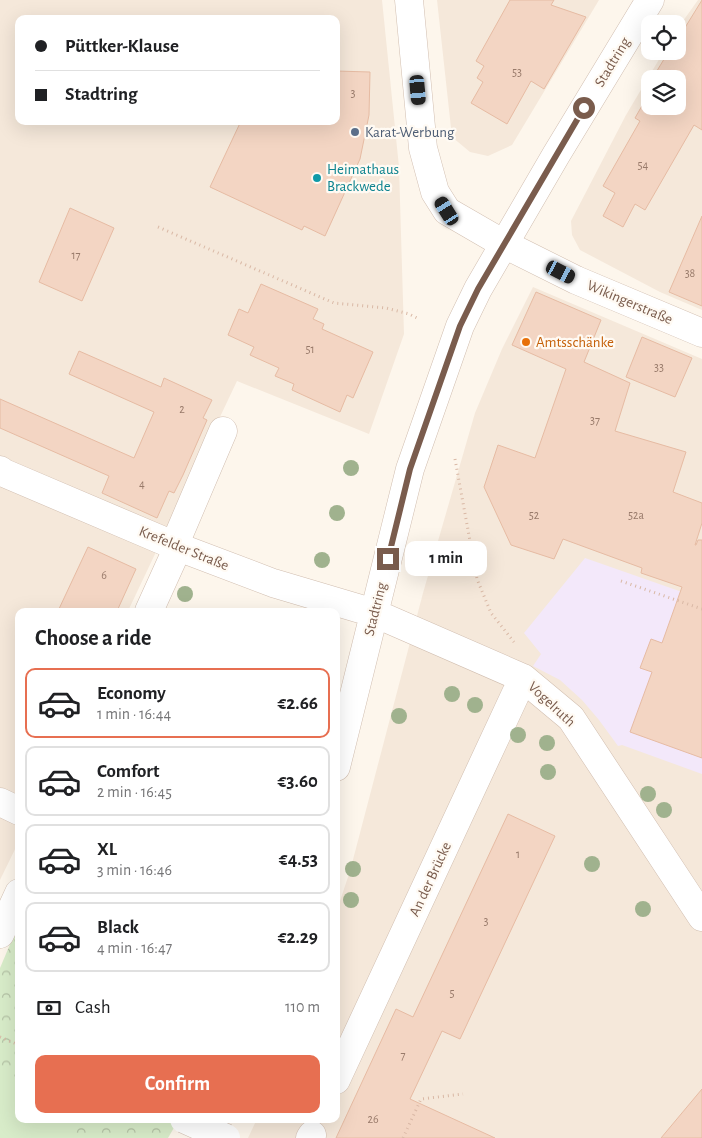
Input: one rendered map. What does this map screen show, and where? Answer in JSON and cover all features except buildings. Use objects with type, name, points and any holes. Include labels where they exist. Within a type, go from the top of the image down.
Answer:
[{"type":"street","name":"Wikingerstraße","points":[[409,0],[423,148],[436,192],[447,211],[504,244],[576,280],[702,333]]},
{"type":"street","name":"Stadtring","points":[[340,751],[410,469],[460,326],[478,289],[504,244],[650,0]]},
{"type":"street","points":[[150,608],[223,431]]},
{"type":"street","name":"Krefelder Straße","points":[[0,470],[176,547],[273,583],[374,613]]},
{"type":"street","name":"Vogelruth","points":[[374,613],[523,678],[571,718],[702,917]]},
{"type":"street","name":"An der Brücke","points":[[340,1071],[523,678]]},
{"type":"street","points":[[0,802],[15,808]]},
{"type":"street","points":[[0,934],[15,902]]},
{"type":"street","points":[[193,1123],[226,1138]]},
{"type":"street","points":[[206,1138],[213,1123]]},
{"type":"path","points":[[158,227],[334,304],[386,308],[417,318]]},
{"type":"path","points":[[455,459],[478,579],[491,613],[522,651],[523,678]]},
{"type":"path","points":[[621,582],[702,609]]},
{"type":"path","points":[[0,1037],[15,1043]]},
{"type":"path","points":[[403,1138],[421,1099],[463,1094]]},
{"type":"shaded area","points":[[0,0],[382,0],[399,167],[404,334],[369,434],[237,381],[129,608],[15,608],[15,849],[0,880]]},
{"type":"shaded area","points":[[437,0],[599,0],[512,145],[488,156],[470,152],[452,137]]},
{"type":"shaded area","points":[[698,0],[702,0],[702,310],[660,292],[580,250],[572,235],[571,221],[641,90],[641,115],[686,115],[686,70],[653,70],[659,60],[686,60],[686,17]]},
{"type":"shaded area","points":[[533,287],[702,359],[702,1138],[248,1138],[255,1123],[340,1123],[340,901],[350,871],[423,593],[475,413],[502,349]]},
{"type":"shaded area","points":[[585,558],[702,599],[702,774],[622,745],[618,746],[582,700],[560,680],[533,666],[541,654],[524,633]]},
{"type":"green space","points":[[15,935],[15,1123],[177,1123],[168,1138],[0,1138],[0,968]]},
{"type":"green space","points":[[0,1077],[15,1084],[15,1123],[80,1123],[73,1138],[0,1138]]},
{"type":"place","name":"Karat-Werbung","points":[[355,132]]},
{"type":"place","name":"Heimathaus Brackwede","points":[[317,178]]},
{"type":"place","name":"Amtsschänke","points":[[526,342]]},
{"type":"route","points":[[388,559],[410,469],[460,326],[478,289],[584,108]]}]
